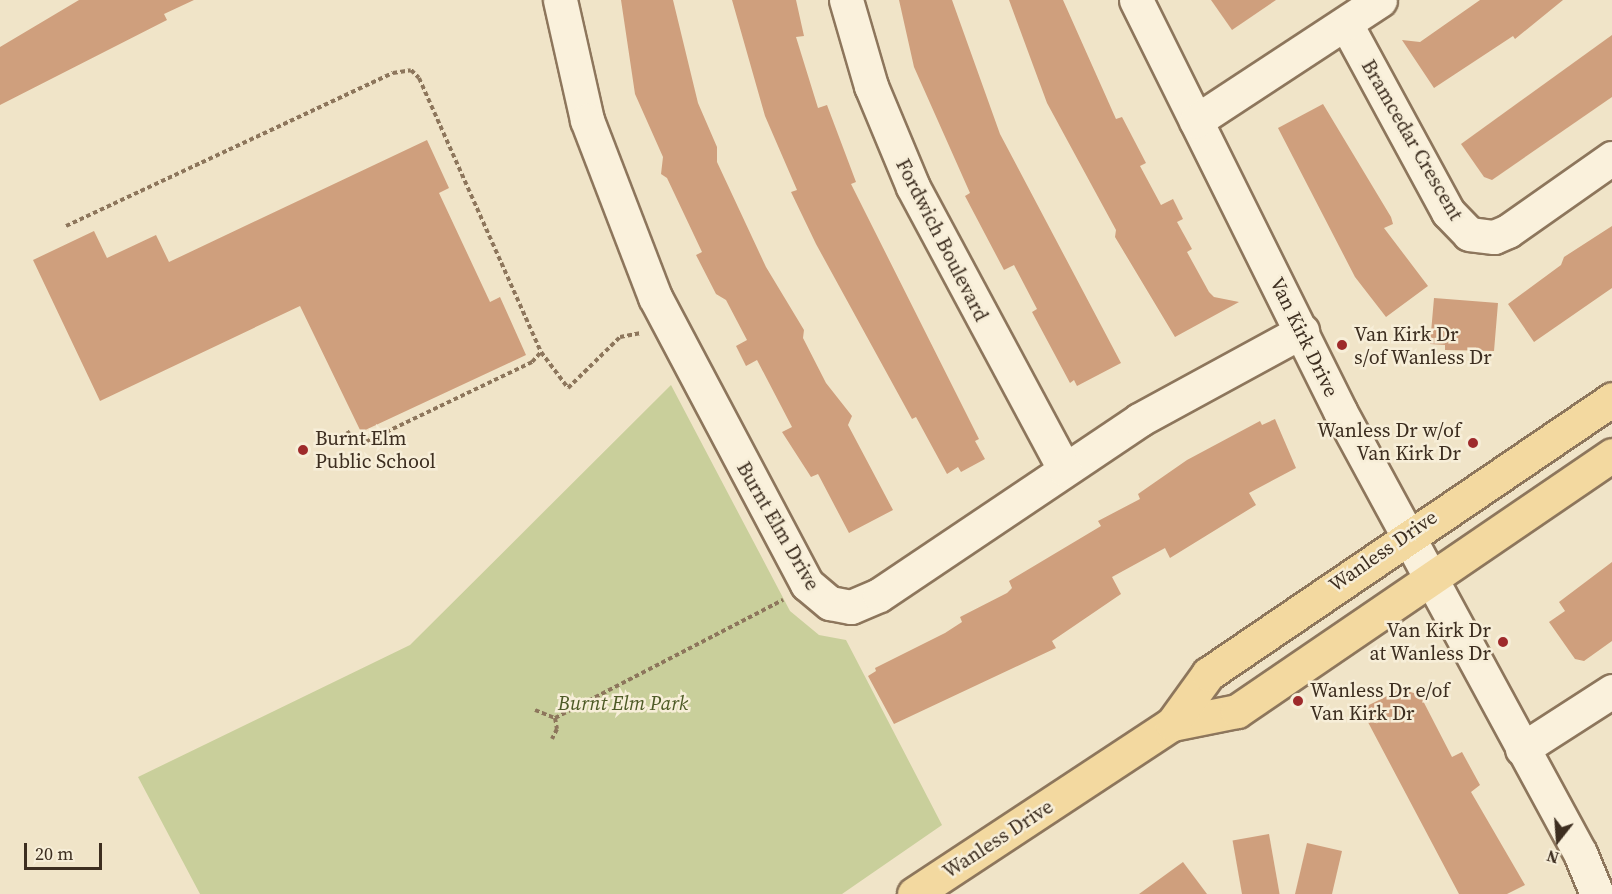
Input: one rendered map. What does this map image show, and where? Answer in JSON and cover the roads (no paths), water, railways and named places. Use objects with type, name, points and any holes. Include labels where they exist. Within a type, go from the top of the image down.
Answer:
[{"type":"main road","name":"Wanless Drive","points":[[914,894],[1172,724],[1208,674],[1406,536],[1612,399]]},
{"type":"main road","name":"Wanless Drive","points":[[1172,724],[1237,711],[1612,454]]},
{"type":"street","name":"Burnt Elm Drive","points":[[560,0],[587,120],[642,268],[744,467],[819,598],[841,606],[865,602],[1138,420],[1302,331]]},
{"type":"street","name":"Fordwich Boulevard","points":[[846,0],[871,86],[913,187],[1064,469]]},
{"type":"street","name":"Van Kirk Drive","points":[[1136,0],[1406,536],[1580,853],[1597,894]]},
{"type":"street","points":[[1196,122],[1380,0]]},
{"type":"street","name":"Bramcedar Crescent","points":[[1346,24],[1448,212],[1469,234],[1494,237],[1508,231],[1612,158]]},
{"type":"street","points":[[1522,749],[1612,691]]},
{"type":"place","name":"Van Kirk Dr s/of Wanless Dr","points":[[1342,345]]},
{"type":"place","name":"Wanless Dr w/of Van Kirk Dr","points":[[1473,443]]},
{"type":"place","name":"Burnt Elm Public School","points":[[303,450]]},
{"type":"place","name":"Van Kirk Dr at Wanless Dr","points":[[1503,642]]},
{"type":"place","name":"Wanless Dr e/of Van Kirk Dr","points":[[1298,701]]},
{"type":"park label","name":"Burnt Elm Park","points":[[623,703]]}]
